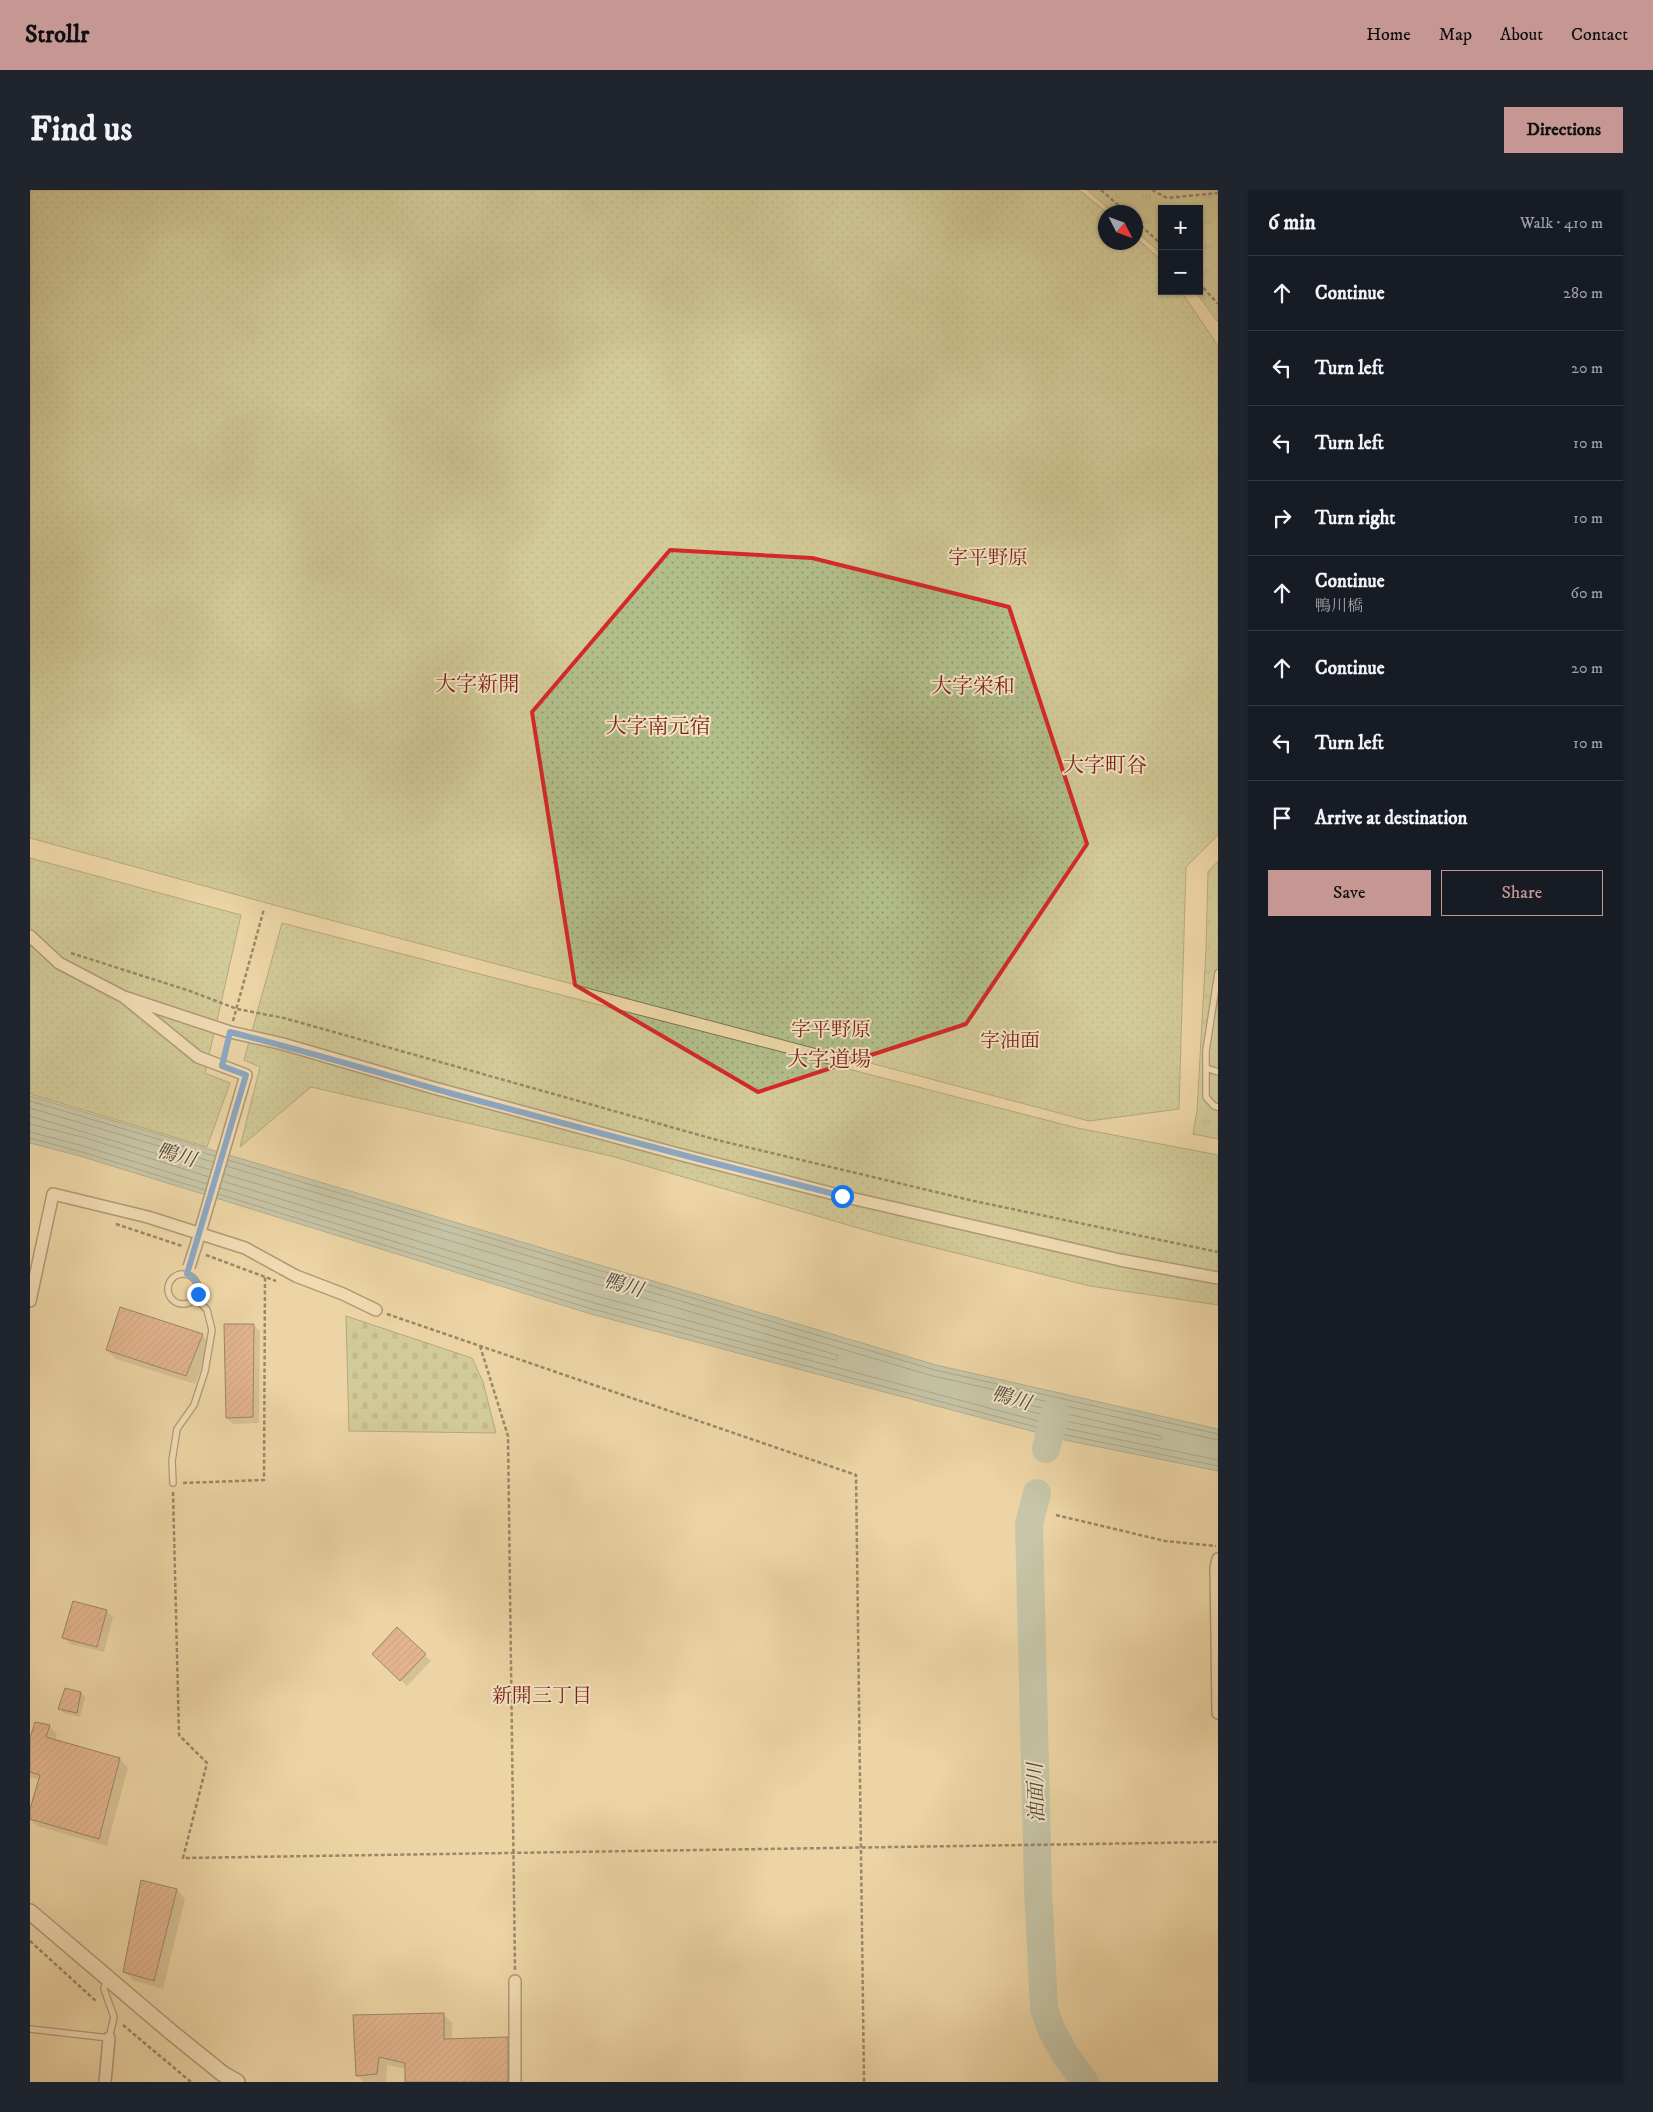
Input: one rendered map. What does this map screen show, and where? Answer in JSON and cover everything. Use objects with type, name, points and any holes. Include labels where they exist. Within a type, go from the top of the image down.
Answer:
[{"type":"street","points":[[30,936],[59,963],[124,997],[230,1032],[283,1044],[434,1088],[668,1152],[833,1194],[1120,1260],[1218,1278]]},
{"type":"street","points":[[124,997],[198,1057],[246,1075],[188,1270]]},
{"type":"street","points":[[30,1301],[53,1194],[148,1217],[245,1248],[296,1276],[343,1294],[376,1310]]},
{"type":"street","points":[[1218,1559],[1216,1568],[1218,1713]]},
{"type":"street","points":[[30,1912],[171,2032],[223,2074],[237,2082]]},
{"type":"street","points":[[515,1981],[515,2082]]},
{"type":"street","points":[[106,2082],[109,2038]]},
{"type":"lane","points":[[1218,973],[1206,1050],[1206,1097],[1214,1106],[1218,1107]]},
{"type":"lane","points":[[1206,1068],[1218,1072]]},
{"type":"lane","points":[[188,1270],[198,1284],[196,1298],[192,1302],[183,1305],[173,1302],[168,1294],[169,1283],[172,1278],[188,1270]]},
{"type":"lane","points":[[173,1483],[172,1461],[177,1429],[194,1405],[205,1371],[212,1330],[206,1310],[196,1298]]},
{"type":"lane","points":[[30,2029],[109,2038],[114,2017],[104,1989],[107,1978]]},
{"type":"path","points":[[1101,190],[1118,205]]},
{"type":"path","points":[[1152,190],[1167,198],[1218,193]]},
{"type":"path","points":[[1143,227],[1158,241]]},
{"type":"path","points":[[1203,287],[1218,304]]},
{"type":"path","points":[[230,1032],[264,909]]},
{"type":"path","points":[[63,951],[190,991],[236,1009],[284,1018],[651,1122],[836,1169],[1058,1220],[1218,1252]]},
{"type":"path","points":[[114,1224],[186,1247]]},
{"type":"path","points":[[203,1254],[279,1282]]},
{"type":"path","points":[[265,1278],[264,1480],[173,1483],[179,1734],[207,1763],[183,1858],[1218,1842]]},
{"type":"path","points":[[376,1310],[856,1475],[864,2082]]},
{"type":"path","points":[[480,1346],[508,1436],[515,1853],[515,1981]]},
{"type":"path","points":[[1056,1515],[1164,1541],[1218,1546]]},
{"type":"highlighted area","points":[[670,550],[812,558],[1009,607],[1087,844],[966,1024],[758,1092],[575,985],[532,712]]},
{"type":"green space","points":[[30,190],[1079,190],[1098,205],[1098,250],[1143,250],[1143,244],[1158,257],[1158,295],[1184,295],[1218,346],[1218,835],[1186,867],[1179,1109],[1089,1121],[285,908],[30,838]]},
{"type":"green space","points":[[1087,190],[1218,190],[1218,322],[1198,295],[1203,295],[1203,205],[1158,205],[1158,250],[1143,237],[1143,205],[1105,205]]},
{"type":"green space","points":[[30,858],[241,915],[205,1073],[230,1083],[207,1147],[30,1094]]},
{"type":"green space","points":[[1218,861],[1218,1139],[1193,1134],[1197,1111],[1206,950],[1208,872]]},
{"type":"green space","points":[[282,923],[1077,1128],[1218,1155],[1218,1305],[1090,1286],[879,1234],[615,1157],[311,1087],[240,1147],[260,1067],[244,1060]]},
{"type":"green space","points":[[346,1316],[472,1358],[483,1382],[496,1433],[349,1431]]},
{"type":"water","name":"鴨川","points":[[30,1096],[936,1365],[1218,1429],[1218,1471],[1065,1440],[591,1314],[80,1156],[30,1143]]},
{"type":"building","points":[[120,1307],[203,1334],[186,1376],[106,1350]]},
{"type":"building","points":[[224,1324],[254,1324],[253,1417],[226,1418]]},
{"type":"building","points":[[73,1601],[107,1610],[97,1647],[62,1638]]},
{"type":"building","points":[[397,1627],[426,1654],[400,1681],[372,1654]]},
{"type":"building","points":[[65,1688],[81,1692],[77,1713],[58,1709]]},
{"type":"building","points":[[35,1722],[50,1725],[46,1737],[120,1758],[99,1839],[30,1819],[30,1809],[40,1775],[30,1772],[30,1738]]},
{"type":"building","points":[[141,1880],[177,1889],[154,1981],[123,1972]]},
{"type":"building","points":[[444,2013],[444,2039],[508,2037],[508,2082],[405,2082],[405,2063],[379,2057],[377,2074],[356,2076],[353,2015]]},
{"type":"waterway","name":"油面川","points":[[1046,1449],[1055,1412]]},
{"type":"waterway","name":"油面川","points":[[1037,1493],[1029,1524],[1038,1888],[1044,2009],[1052,2031],[1066,2056],[1085,2082]]},
{"type":"district","name":"字平野原","points":[[988,558]]},
{"type":"district","name":"大字新開","points":[[477,685]]},
{"type":"district","name":"大字栄和","points":[[973,687]]},
{"type":"district","name":"大字南元宿","points":[[658,727]]},
{"type":"district","name":"大字町谷","points":[[1105,766]]},
{"type":"district","name":"字平野原","points":[[831,1030]]},
{"type":"district","name":"字油面","points":[[1010,1041]]},
{"type":"district","name":"大字道場","points":[[829,1060]]},
{"type":"district","name":"新開三丁目","points":[[542,1696]]},
{"type":"route","points":[[198,1294],[198,1284],[192,1276],[187,1274],[246,1075],[222,1066],[230,1032],[283,1044],[434,1088],[842,1196]]}]
